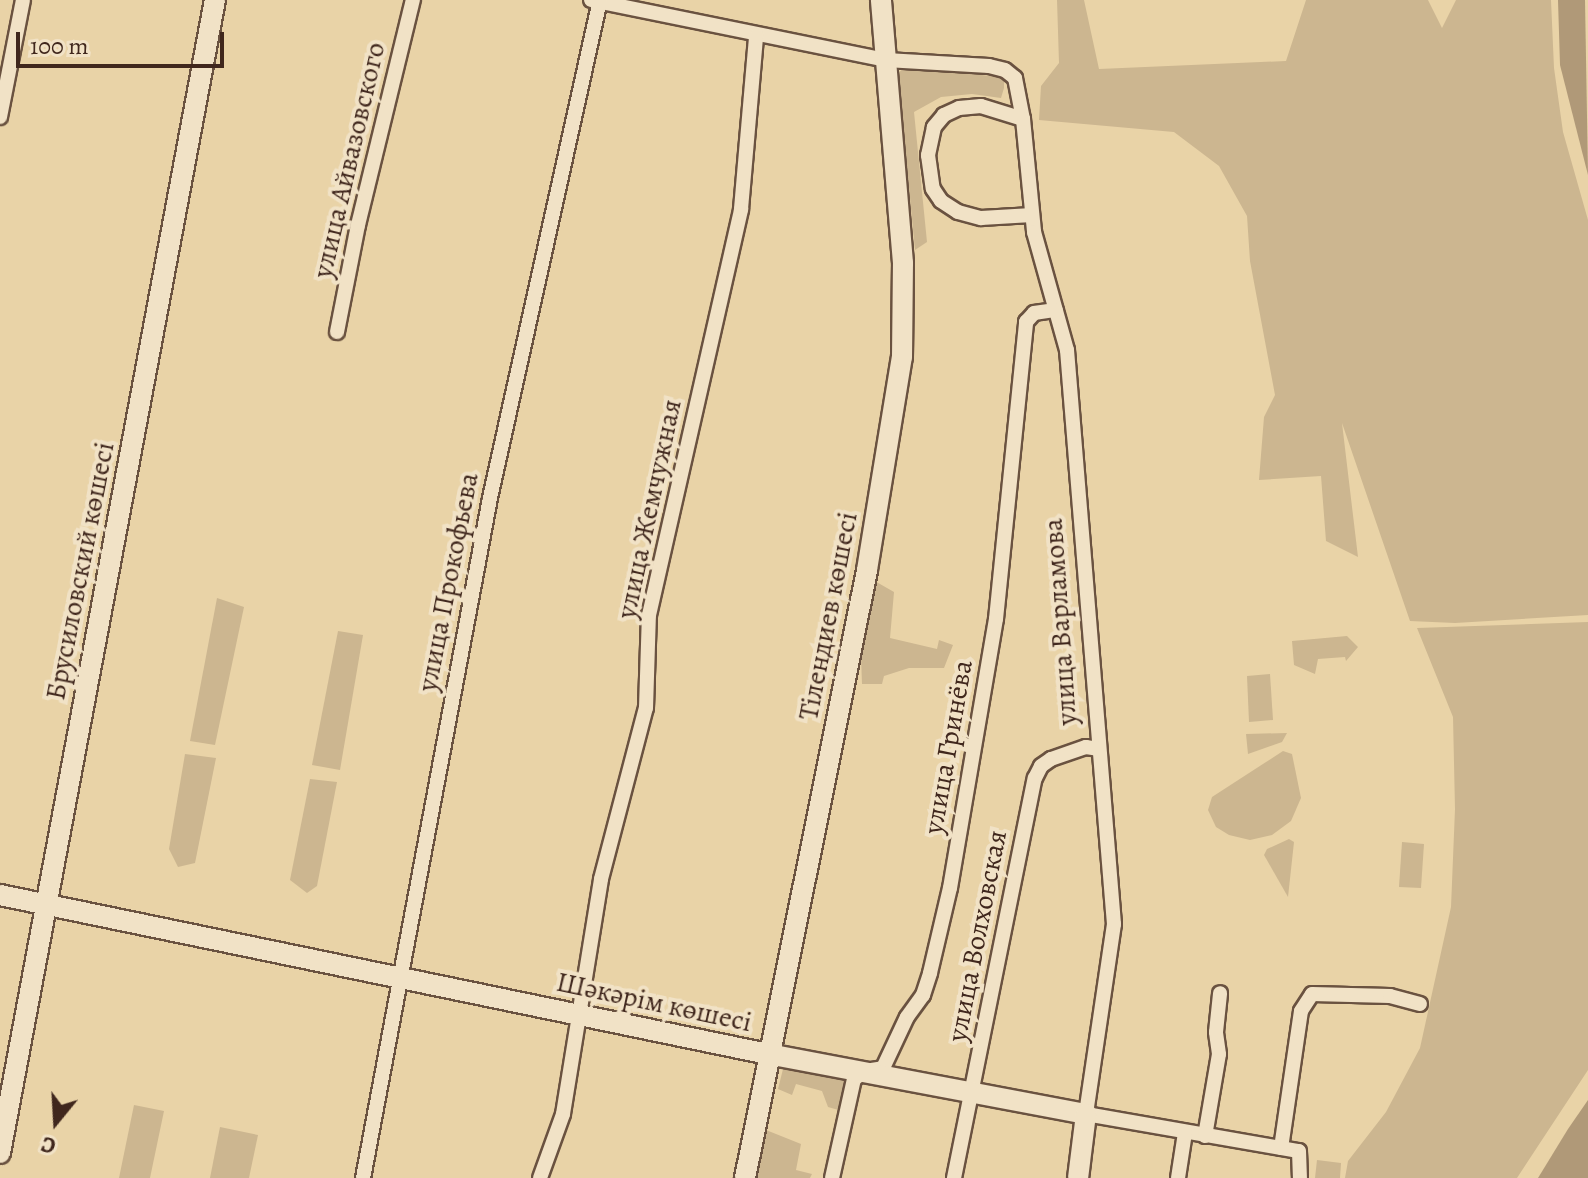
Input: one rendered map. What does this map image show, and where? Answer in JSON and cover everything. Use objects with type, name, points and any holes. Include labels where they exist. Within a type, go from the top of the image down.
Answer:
[{"type":"street","points":[[0,117],[23,0]]},
{"type":"street","name":"Брусиловский көшесі","points":[[0,1153],[215,0]]},
{"type":"street","name":"улица Айвазовского","points":[[337,332],[358,225],[413,0]]},
{"type":"street","name":"Тілендиев көшесі","points":[[745,1178],[867,570],[902,357],[903,263],[881,0]]},
{"type":"street","points":[[597,1],[756,36],[886,60]]},
{"type":"street","name":"улица Прокофьева","points":[[363,1178],[398,975],[490,498],[597,1]]},
{"type":"street","name":"улица Жемчужная","points":[[540,1178],[563,1114],[601,879],[646,708],[649,615],[741,209],[756,36]]},
{"type":"street","name":"улица Варламова","points":[[886,60],[989,66],[1005,70],[1015,78],[1040,261],[1067,350],[1085,606],[1114,924],[1078,1178]]},
{"type":"street","points":[[1023,119],[981,106],[959,108],[944,115],[934,127],[928,155],[933,189],[941,201],[958,212],[981,218],[1032,215]]},
{"type":"street","name":"улица Гринёва","points":[[832,1178],[854,1079],[865,1071],[883,1068],[907,1017],[923,995],[930,973],[950,888],[996,619],[1026,322],[1034,313],[1056,310]]},
{"type":"street","name":"улица Волховская","points":[[954,1178],[1035,778],[1041,766],[1051,759],[1086,747],[1098,749]]},
{"type":"street","name":"Шәкәрім көшесі","points":[[0,895],[768,1054],[1185,1133],[1299,1151],[1300,1178]]},
{"type":"street","points":[[1205,1136],[1219,1054],[1216,1032],[1220,993]]},
{"type":"street","points":[[1281,1148],[1301,1011],[1312,994],[1390,996],[1420,1004]]},
{"type":"street","points":[[1178,1178],[1185,1133]]},
{"type":"shaded area","points":[[1057,0],[1084,0],[1099,69],[1286,61],[1306,0],[1428,0],[1442,28],[1456,0],[1551,0],[1554,68],[1563,132],[1588,220],[1588,615],[1455,623],[1410,621],[1342,423],[1358,557],[1326,541],[1321,476],[1259,480],[1264,417],[1275,395],[1250,261],[1247,216],[1219,166],[1174,132],[1039,120],[1041,86],[1059,63]]},
{"type":"shaded area","points":[[1558,0],[1585,0],[1588,175],[1560,65]]},
{"type":"shaded area","points":[[908,65],[997,77],[1004,81],[1001,98],[972,94],[941,97],[914,112],[927,242],[915,250],[898,73]]},
{"type":"shaded area","points":[[873,580],[894,592],[890,638],[937,649],[939,640],[953,645],[944,668],[909,668],[884,676],[882,684],[862,684],[860,630]]},
{"type":"shaded area","points":[[217,598],[244,607],[215,745],[190,741]]},
{"type":"shaded area","points":[[1588,622],[1588,1070],[1517,1178],[1345,1178],[1348,1161],[1386,1112],[1420,1048],[1451,907],[1455,809],[1453,717],[1417,628]]},
{"type":"shaded area","points":[[338,631],[363,635],[340,770],[312,765]]},
{"type":"shaded area","points":[[1347,636],[1358,647],[1346,661],[1345,657],[1318,659],[1315,674],[1294,665],[1292,641]]},
{"type":"shaded area","points":[[1270,674],[1273,720],[1249,722],[1247,676]]},
{"type":"shaded area","points":[[1287,733],[1282,742],[1248,754],[1246,734]]},
{"type":"shaded area","points":[[1283,751],[1292,754],[1301,798],[1291,821],[1272,835],[1250,840],[1229,835],[1216,827],[1208,810],[1212,797]]},
{"type":"shaded area","points":[[185,754],[216,758],[195,863],[178,867],[169,849]]},
{"type":"shaded area","points":[[310,779],[337,782],[317,886],[307,893],[290,880]]},
{"type":"shaded area","points":[[1289,839],[1294,842],[1288,897],[1264,855],[1267,849]]},
{"type":"shaded area","points":[[1402,842],[1424,844],[1421,888],[1399,887]]},
{"type":"shaded area","points":[[786,1057],[854,1069],[842,1111],[828,1107],[822,1091],[796,1084],[792,1095],[778,1089]]},
{"type":"shaded area","points":[[1588,1100],[1588,1178],[1538,1178],[1568,1129]]},
{"type":"shaded area","points":[[134,1105],[164,1111],[150,1178],[119,1178]]},
{"type":"shaded area","points":[[220,1127],[258,1135],[249,1178],[210,1178]]},
{"type":"shaded area","points":[[766,1130],[801,1144],[796,1170],[812,1174],[810,1178],[754,1178]]},
{"type":"shaded area","points":[[1317,1160],[1341,1163],[1340,1178],[1315,1178]]}]
